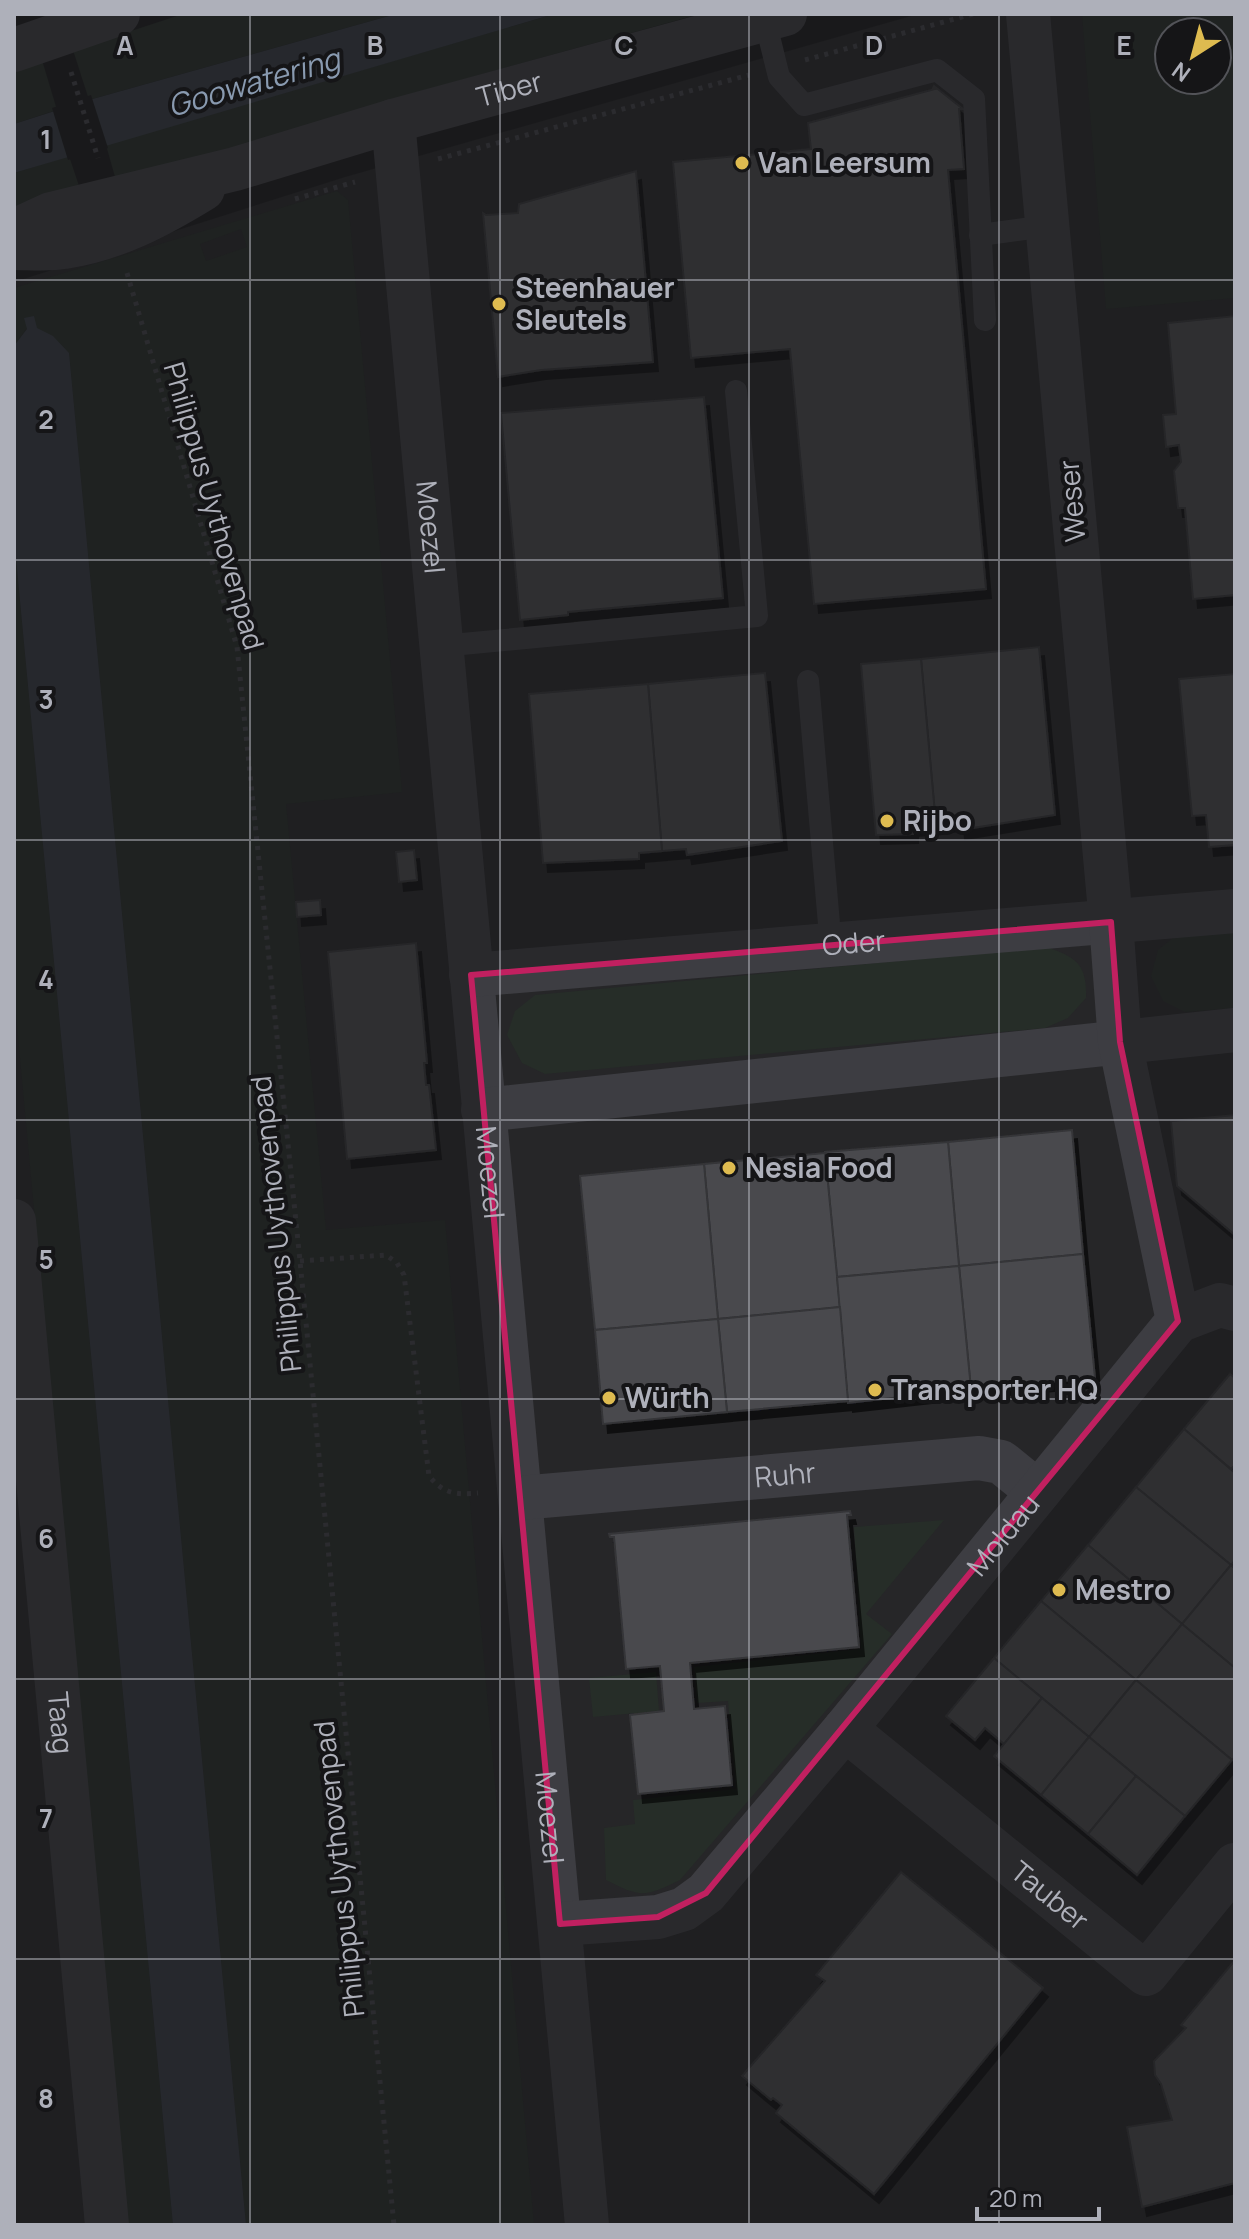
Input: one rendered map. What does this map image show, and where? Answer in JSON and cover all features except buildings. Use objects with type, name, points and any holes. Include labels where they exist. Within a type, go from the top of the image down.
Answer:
[{"type":"street","name":"Weser","points":[[1028,14],[1120,1042]]},
{"type":"street","points":[[14,50],[109,15]]},
{"type":"street","name":"Tiber","points":[[14,231],[51,214],[235,169],[393,121],[775,17]]},
{"type":"street","name":"Moezel","points":[[393,121],[587,2225]]},
{"type":"street","name":"Tiber","points":[[14,248],[63,248],[118,234],[157,218],[235,169]]},
{"type":"street","name":"Oder","points":[[471,975],[1235,911]]},
{"type":"street","points":[[483,1110],[1235,1030]]},
{"type":"street","points":[[1120,1042],[1178,1321],[1230,1300]]},
{"type":"street","name":"Taag","points":[[14,1221],[30,1563],[107,2225]]},
{"type":"street","name":"Moldau","points":[[560,1924],[658,1917],[684,1909],[706,1893],[845,1729],[1178,1321]]},
{"type":"street","name":"Ruhr","points":[[519,1493],[979,1458],[1001,1462],[1038,1492]]},
{"type":"street","name":"Tauber","points":[[845,1729],[1146,1974],[1235,1865]]},
{"type":"lane","points":[[775,17],[779,77],[804,105],[937,70],[974,99],[985,320]]},
{"type":"lane","points":[[980,235],[1047,226]]},
{"type":"lane","points":[[441,646],[757,616],[736,391]]},
{"type":"lane","points":[[808,681],[831,947]]},
{"type":"path","points":[[290,201],[973,14]]},
{"type":"path","points":[[69,66],[102,172]]},
{"type":"path","name":"Philippus Uythovenpad","points":[[118,234],[131,290],[237,647],[394,2225]]},
{"type":"path","points":[[300,1261],[386,1255],[397,1263],[404,1275],[429,1476],[440,1489],[456,1495],[519,1493]]},
{"type":"highlighted area","points":[[1111,922],[1120,1042],[1178,1321],[706,1893],[658,1917],[560,1924],[471,975]]},
{"type":"shaded area","points":[[183,14],[396,14],[89,100],[73,50]]},
{"type":"shaded area","points":[[554,14],[700,14],[389,100],[117,184],[106,145]]},
{"type":"shaded area","points":[[918,14],[1235,14],[1235,2225],[14,2225],[14,282],[345,177]]},
{"type":"shaded area","points":[[1082,14],[1235,14],[1235,298],[1106,309]]},
{"type":"shaded area","points":[[42,60],[57,110],[14,124],[14,69]]},
{"type":"shaded area","points":[[69,156],[80,189],[14,210],[14,173]]},
{"type":"shaded area","points":[[337,191],[348,200],[402,792],[286,804],[326,1230],[445,1220],[534,2225],[246,2225],[69,353],[51,335],[34,328],[27,328],[14,346],[14,288]],"holes":[[[241,229],[247,247],[206,261],[200,244]]]},
{"type":"shaded area","points":[[14,537],[173,2225],[128,2225],[14,993]]},
{"type":"shaded area","points":[[1235,929],[1235,1008],[1185,1012],[1163,1001],[1151,976],[1158,950],[1177,935]]},
{"type":"shaded area","points":[[1046,947],[1065,954],[1078,964],[1084,977],[1086,998],[1068,1018],[1045,1028],[545,1074],[522,1063],[507,1035],[515,1011],[535,995]]},
{"type":"shaded area","points":[[944,1520],[866,1614],[892,1634],[680,1880],[659,1890],[643,1893],[627,1890],[606,1880],[604,1828],[635,1824],[633,1800],[736,1789],[728,1701],[697,1703],[694,1667],[861,1649],[854,1527]]},
{"type":"shaded area","points":[[656,1672],[659,1711],[593,1717],[589,1678]]},
{"type":"water","name":"Goowatering","points":[[396,14],[554,14],[14,173],[14,124]]},
{"type":"water","points":[[34,316],[37,328],[53,336],[69,353],[246,2225],[173,2225],[14,537],[14,346],[27,329],[24,318]]},
{"type":"pier","points":[[91,95],[108,148],[68,160],[52,108]]},
{"type":"place","name":"Van Leersum","points":[[742,163]]},
{"type":"place","name":"Steenhauer Sleutels","points":[[499,304]]},
{"type":"place","name":"Rijbo","points":[[887,821]]},
{"type":"place","name":"Nesia Food","points":[[729,1168]]},
{"type":"place","name":"Transporter HQ","points":[[875,1390]]},
{"type":"place","name":"Würth","points":[[609,1398]]},
{"type":"place","name":"Mestro","points":[[1059,1590]]}]
